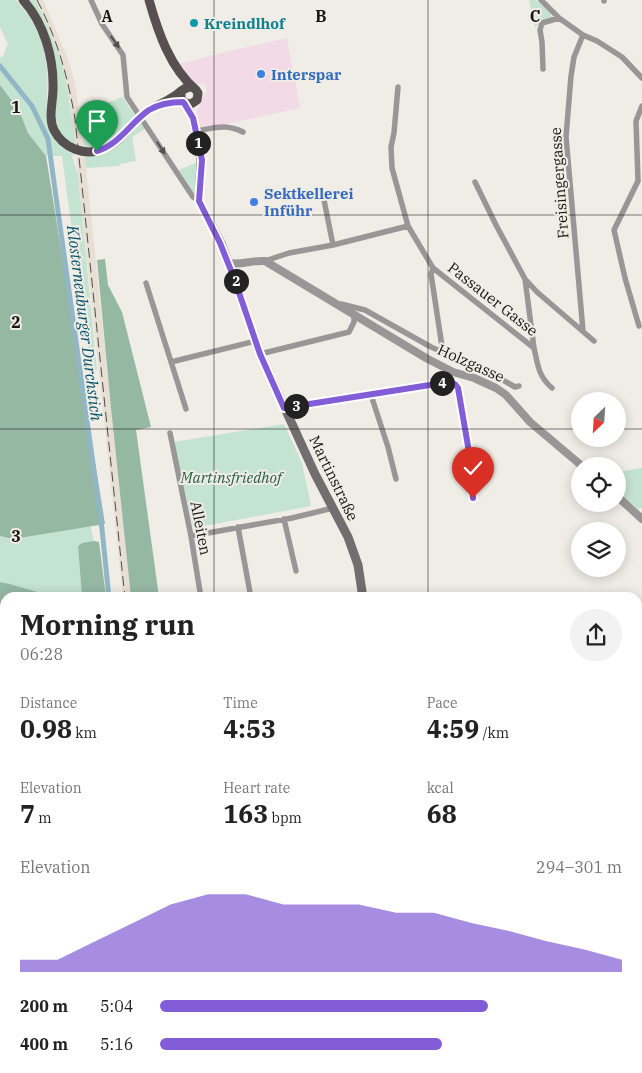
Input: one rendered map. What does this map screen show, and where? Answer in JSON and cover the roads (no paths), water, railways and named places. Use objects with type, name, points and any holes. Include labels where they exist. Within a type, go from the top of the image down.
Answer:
[{"type":"main road","points":[[23,0],[37,20],[45,39],[53,78],[51,110],[54,130],[59,138],[71,148],[90,152],[103,149],[113,143],[134,122],[150,110],[186,89]]},
{"type":"main road","points":[[149,0],[168,52],[177,69],[180,82],[186,89],[198,93],[193,118]]},
{"type":"main road","points":[[186,89],[181,96],[193,118],[202,160],[199,201]]},
{"type":"main road","points":[[159,105],[184,102],[191,104],[197,100]]},
{"type":"main road","name":"Martinstraße","points":[[199,201],[229,263],[260,354],[284,408],[348,537],[358,565],[362,592]]},
{"type":"street","name":"Martinstraße","points":[[91,0],[102,24],[123,55],[127,97],[193,197],[199,201]]},
{"type":"street","points":[[541,0],[559,18],[583,35],[597,41],[622,57],[642,78]]},
{"type":"street","points":[[543,70],[541,26],[542,23],[559,18]]},
{"type":"street","name":"Freisingergasse","points":[[583,35],[574,58],[566,137],[584,332]]},
{"type":"street","points":[[398,87],[391,157],[392,168],[408,226],[433,268]]},
{"type":"street","points":[[639,326],[624,278],[614,230],[638,181],[636,122],[642,106]]},
{"type":"street","points":[[196,131],[225,126],[243,132]]},
{"type":"street","points":[[475,182],[525,279]]},
{"type":"street","points":[[323,195],[333,245]]},
{"type":"street","points":[[229,263],[265,261],[289,253],[333,245],[408,226]]},
{"type":"street","name":"Holzgasse","points":[[265,261],[426,358],[453,372],[474,378],[506,394],[530,422],[571,457]]},
{"type":"street","name":"Passauer Gasse","points":[[443,353],[431,274],[433,268],[534,348]]},
{"type":"street","name":"Passauer Gasse","points":[[525,279],[536,292],[594,341]]},
{"type":"street","name":"Passauer Gasse","points":[[525,279],[539,371],[546,383],[552,388]]},
{"type":"street","points":[[146,283],[186,409]]},
{"type":"street","name":"Holzgasse","points":[[335,303],[365,310],[443,353],[494,374],[515,387],[519,386]]},
{"type":"street","points":[[260,354],[350,332],[354,322],[354,315]]},
{"type":"street","points":[[171,362],[256,342]]},
{"type":"street","points":[[284,408],[449,382],[455,384],[458,388],[468,446],[473,498]]},
{"type":"street","points":[[371,395],[388,446],[396,479]]},
{"type":"street","name":"Alleiten","points":[[170,433],[191,536],[200,592]]},
{"type":"street","points":[[626,504],[642,519]]},
{"type":"street","points":[[191,536],[333,508]]},
{"type":"street","points":[[284,519],[296,571]]},
{"type":"street","points":[[238,527],[250,592]]},
{"type":"waterway","name":"Klosterneuburger Durchstich","points":[[0,66],[32,106],[48,139],[102,529],[108,592]]},
{"type":"railway","points":[[37,0],[61,58],[75,119],[124,592]]},
{"type":"place","name":"Kreindlhof","points":[[194,23]]},
{"type":"place","name":"Interspar","points":[[261,74]]},
{"type":"place","name":"Sektkellerei Inführ","points":[[254,202]]},
{"type":"park label","name":"Martinsfriedhof","points":[[231,477]]}]
